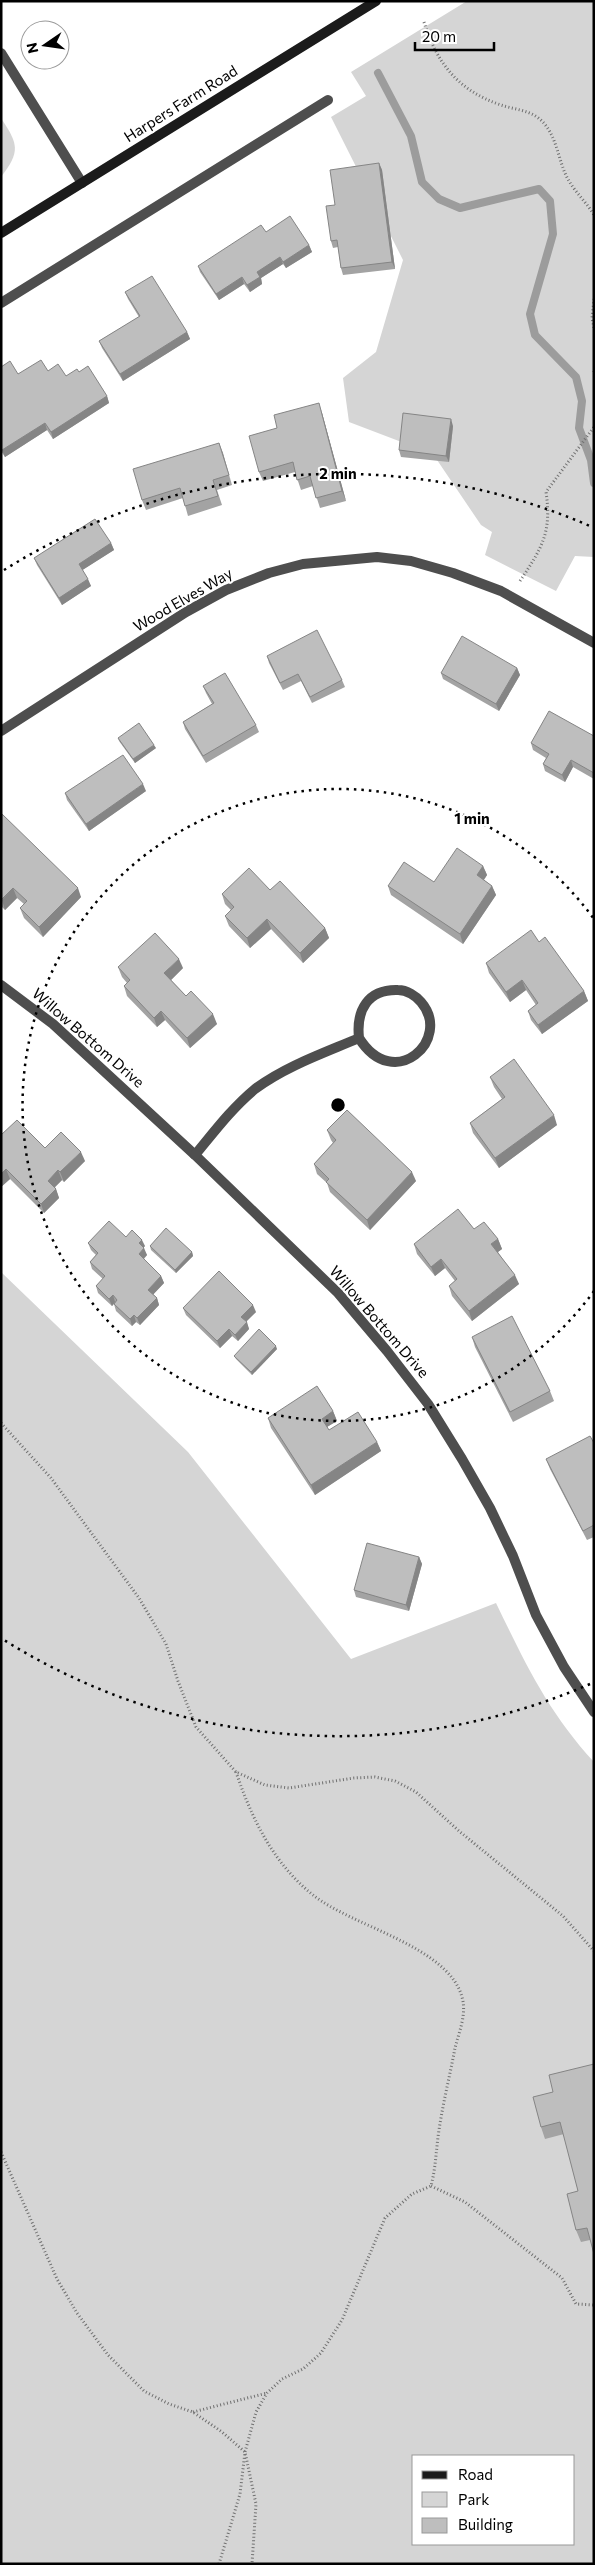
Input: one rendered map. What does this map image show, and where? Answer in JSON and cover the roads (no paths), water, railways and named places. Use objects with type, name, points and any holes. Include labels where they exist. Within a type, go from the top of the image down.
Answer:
[{"type":"main road","name":"Harpers Farm Road","points":[[1,233],[376,1]]},
{"type":"street","points":[[1,53],[82,183]]},
{"type":"street","points":[[1,304],[328,100]]},
{"type":"street","name":"Wood Elves Way","points":[[1,731],[186,612],[226,590],[269,572],[303,564],[377,557],[411,561],[453,573],[510,596],[594,643]]},
{"type":"street","name":"Willow Bottom Drive","points":[[1,985],[53,1024],[195,1155],[338,1293],[428,1404],[490,1508],[513,1556],[536,1615],[564,1667],[594,1712]]},
{"type":"street","points":[[388,990],[402,990],[417,997],[425,1007],[430,1022],[429,1037],[420,1052],[410,1059],[393,1062],[378,1059],[367,1051],[359,1038],[357,1022],[362,1007],[372,996],[388,990]]},
{"type":"street","points":[[195,1155],[234,1108],[256,1089],[282,1072],[359,1038]]},
{"type":"waterway","points":[[378,73],[411,136],[422,182],[439,199],[460,208],[539,189],[550,201],[553,234],[530,314],[535,335],[576,377],[582,401],[579,428],[591,460],[594,483]]}]
